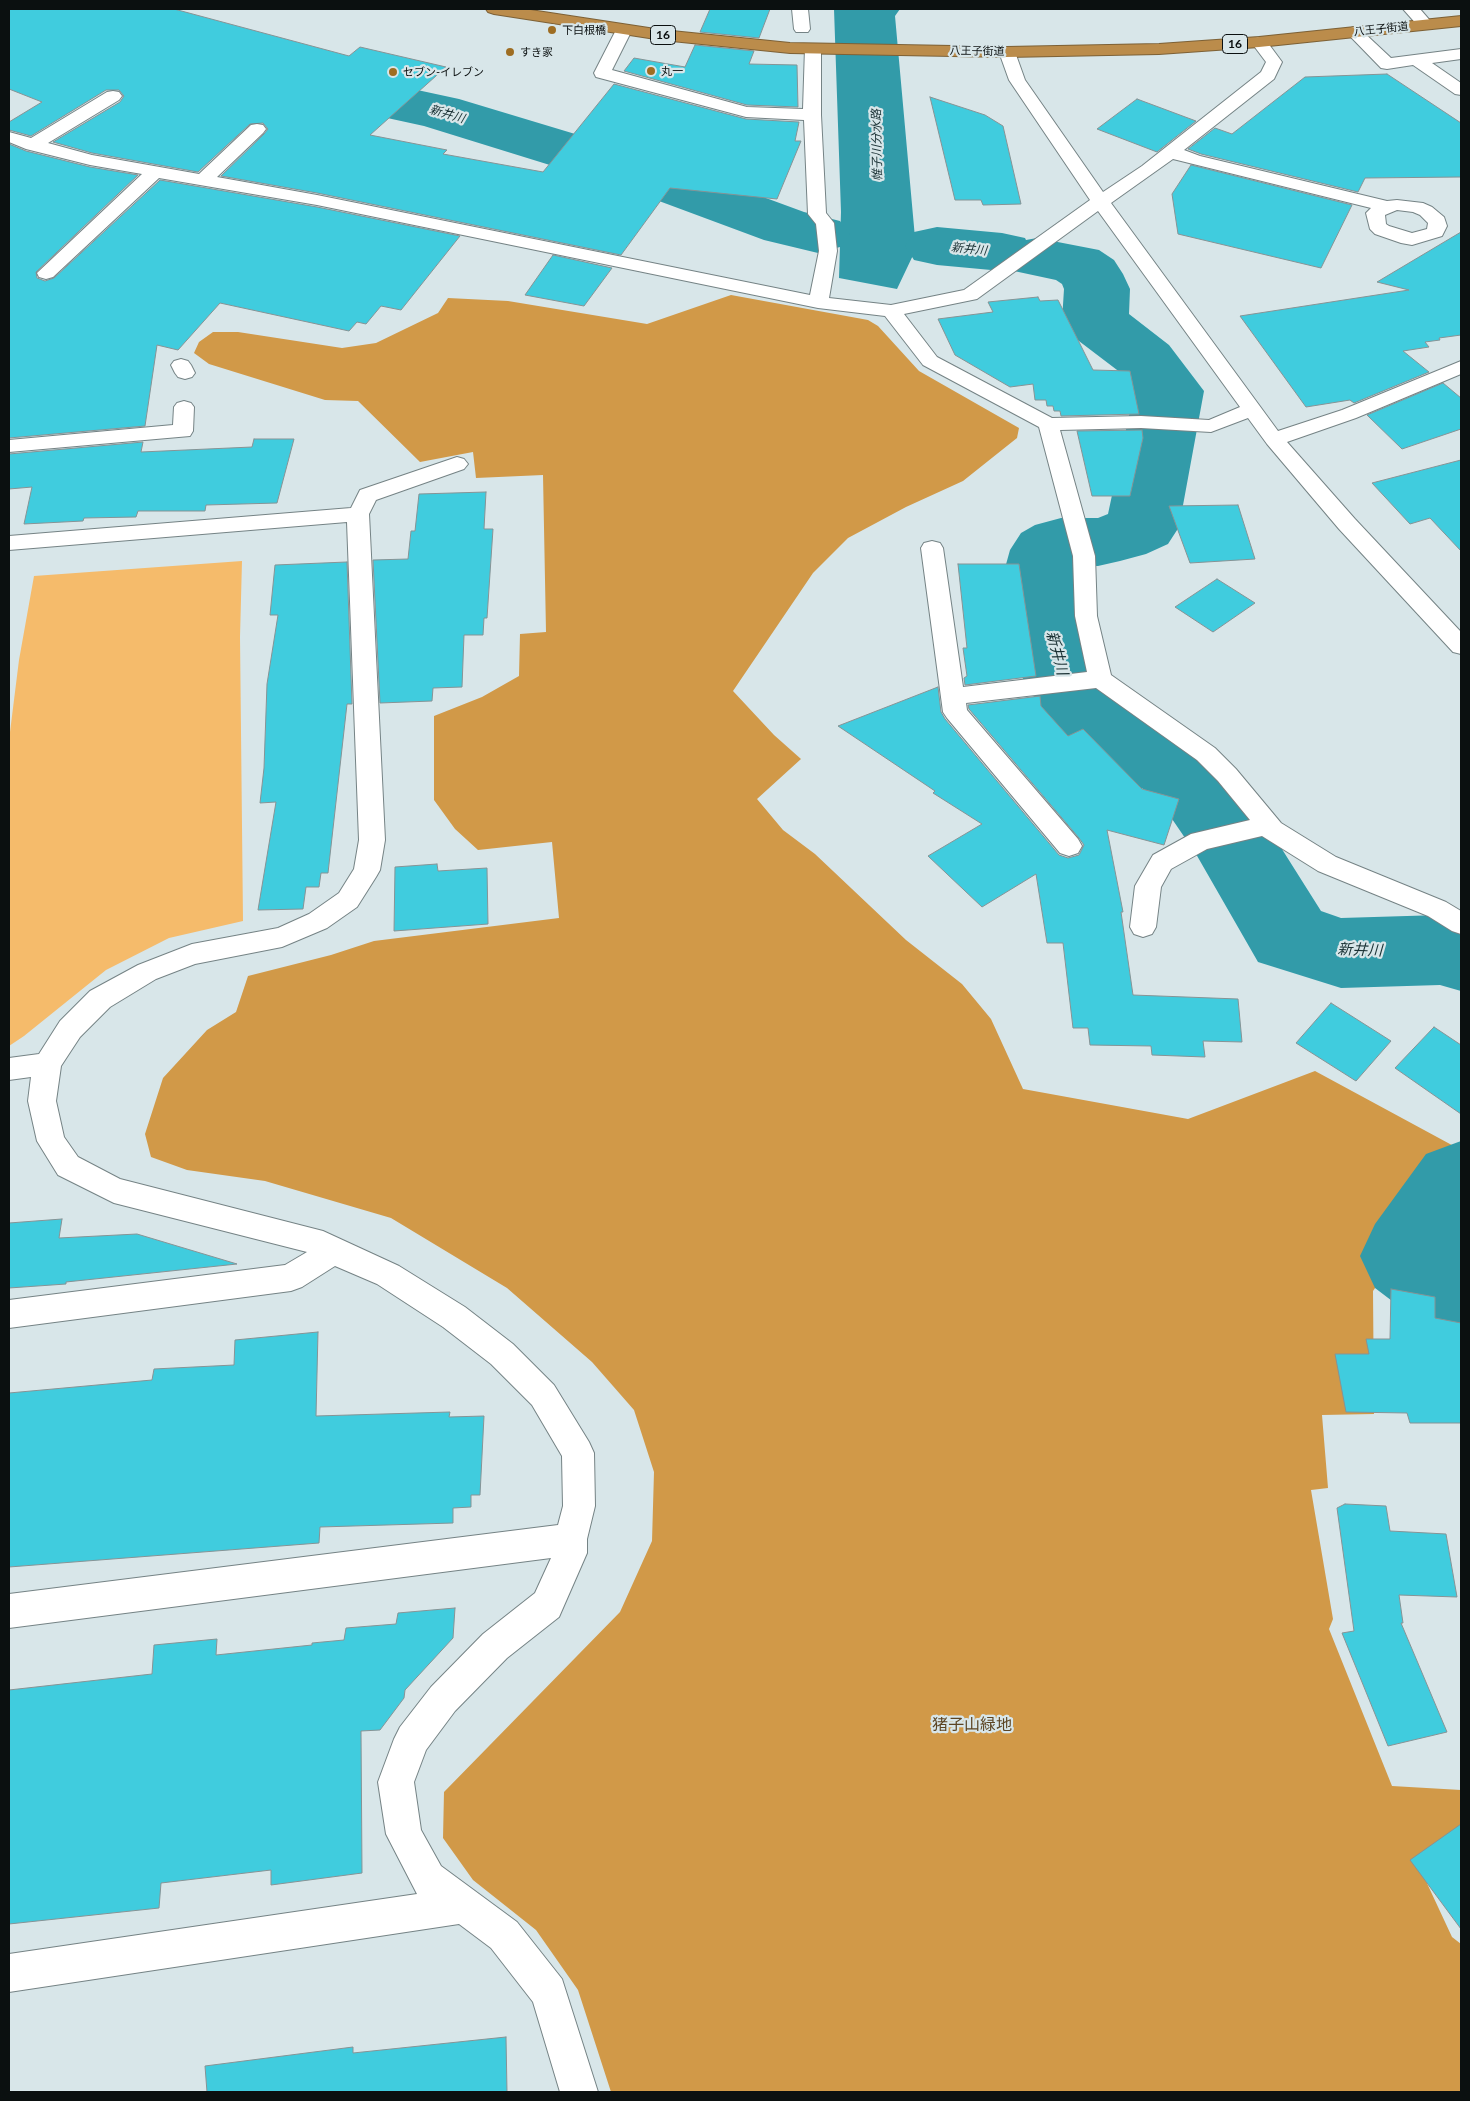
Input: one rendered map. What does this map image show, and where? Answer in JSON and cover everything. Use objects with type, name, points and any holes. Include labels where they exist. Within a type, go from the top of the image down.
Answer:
[{"type":"highway","name":"八王子街道","points":[[494,9],[624,30],[727,42],[812,48],[1007,52],[1158,49],[1259,42],[1425,24],[1461,22]]},
{"type":"street","points":[[800,9],[807,29],[813,9]]},
{"type":"street","points":[[1411,9],[1425,24]]},
{"type":"street","points":[[624,30],[602,74],[746,112],[812,115]]},
{"type":"street","points":[[1354,32],[1387,64],[1461,54]]},
{"type":"street","points":[[9,137],[90,160],[202,180],[311,207],[818,302],[891,311],[970,295],[1069,222],[1128,184],[1268,75],[1274,62],[1259,42]]},
{"type":"street","points":[[812,48],[812,115],[817,214],[825,223],[828,251],[818,302]]},
{"type":"street","points":[[1007,52],[1017,80],[1101,202],[1274,439],[1347,524],[1459,641]]},
{"type":"street","points":[[1418,61],[1461,90]]},
{"type":"street","points":[[32,145],[112,96]]},
{"type":"street","points":[[202,180],[258,129]]},
{"type":"street","points":[[1171,152],[1194,160],[1387,206]]},
{"type":"street","points":[[46,273],[156,171]]},
{"type":"street","points":[[891,311],[930,361],[1048,424],[1141,422],[1211,426],[1252,410]]},
{"type":"street","points":[[1274,439],[1349,414],[1461,367]]},
{"type":"street","points":[[9,446],[183,431],[184,407]]},
{"type":"street","points":[[1048,424],[1084,556],[1086,616],[1100,679]]},
{"type":"street","points":[[457,464],[368,496],[358,514],[372,840],[367,870],[348,900],[318,921],[282,936],[192,954],[147,972],[100,999],[70,1029],[48,1064],[42,1101],[51,1141],[68,1166],[114,1190],[313,1240],[333,1251],[388,1275],[454,1317],[502,1354],[543,1395],[578,1453],[579,1506],[571,1539],[570,1553],[547,1605],[495,1646],[443,1699],[412,1739],[396,1782],[404,1834],[428,1879],[504,1935],[549,1992],[579,2092]]},
{"type":"street","points":[[9,543],[358,514]]},
{"type":"street","points":[[932,548],[955,712],[1069,846]]},
{"type":"street","points":[[953,696],[1100,679],[1206,754],[1227,774],[1272,830],[1326,864],[1437,909],[1461,924]]},
{"type":"street","points":[[1143,927],[1148,886],[1162,862],[1200,841],[1268,825]]},
{"type":"street","points":[[9,1069],[48,1064]]},
{"type":"street","points":[[9,1314],[291,1278],[333,1251]]},
{"type":"street","points":[[9,1611],[571,1539]]},
{"type":"street","points":[[9,1973],[464,1905]]},
{"type":"shaded area","points":[[242,561],[240,637],[243,921],[169,938],[106,970],[9,1046],[9,740],[19,660],[34,576]]},
{"type":"green space","name":"猪子山緑地","points":[[731,295],[868,320],[878,326],[919,371],[1019,428],[1017,438],[963,481],[906,507],[848,538],[813,573],[733,691],[774,735],[801,759],[757,799],[783,830],[815,854],[906,940],[962,984],[991,1019],[1023,1089],[1188,1119],[1315,1071],[1461,1150],[1461,1160],[1373,1291],[1374,1414],[1322,1415],[1328,1488],[1311,1490],[1333,1619],[1329,1629],[1392,1786],[1461,1790],[1461,1850],[1418,1864],[1452,1937],[1461,1944],[1461,2092],[611,2092],[578,1990],[536,1930],[473,1880],[443,1838],[444,1792],[620,1612],[652,1541],[654,1472],[634,1410],[592,1362],[507,1288],[391,1218],[265,1181],[187,1170],[151,1157],[145,1134],[163,1078],[207,1030],[236,1012],[248,976],[331,955],[374,941],[559,918],[552,842],[478,850],[455,829],[434,800],[434,716],[482,697],[519,676],[520,634],[546,632],[543,475],[476,478],[473,452],[420,462],[358,401],[325,400],[209,364],[194,353],[199,342],[213,332],[238,332],[342,348],[376,343],[438,313],[448,298],[508,301],[647,324]]},
{"type":"water","name":"帷子川分水路","points":[[834,9],[900,9],[895,16],[916,249],[897,289],[839,278],[841,212]]},
{"type":"building","points":[[9,9],[174,9],[349,56],[360,47],[446,67],[370,135],[447,150],[443,154],[543,172],[614,84],[746,119],[799,122],[795,141],[801,141],[777,199],[670,188],[621,255],[317,193],[221,176],[268,129],[263,123],[250,124],[198,172],[92,153],[53,142],[120,102],[124,96],[119,90],[106,90],[31,136],[9,130],[9,122],[42,102],[9,89]]},
{"type":"building","points":[[710,9],[770,9],[759,38],[700,32]]},
{"type":"building","points":[[695,45],[754,51],[749,64],[797,65],[798,107],[747,105],[624,71],[634,58],[685,67]]},
{"type":"building","points":[[1387,74],[1461,123],[1461,177],[1365,178],[1358,192],[1201,154],[1188,149],[1215,128],[1232,134],[1305,77]]},
{"type":"building","points":[[930,97],[985,115],[1003,126],[1021,204],[983,205],[981,200],[955,200]]},
{"type":"building","points":[[1137,99],[1196,121],[1157,152],[1097,129]]},
{"type":"building","points":[[9,144],[26,151],[90,167],[138,175],[36,272],[37,278],[45,281],[54,278],[160,180],[317,207],[460,236],[401,310],[381,306],[366,324],[357,322],[349,331],[220,303],[178,350],[157,345],[145,426],[9,438]]},
{"type":"building","points":[[1191,165],[1352,205],[1321,268],[1178,234],[1172,194]]},
{"type":"building","points":[[1461,232],[1461,335],[1425,342],[1429,347],[1403,351],[1429,372],[1354,403],[1350,400],[1306,407],[1240,316],[1409,290],[1377,282]]},
{"type":"building","points":[[553,255],[612,268],[584,306],[525,295]]},
{"type":"building","points":[[1038,297],[1040,301],[1058,300],[1093,370],[1130,371],[1139,414],[1061,416],[1060,411],[1054,411],[1053,406],[1047,406],[1046,400],[1035,400],[1033,384],[1010,387],[955,355],[938,319],[993,312],[988,302]]},
{"type":"building","points":[[1443,383],[1461,398],[1461,429],[1402,449],[1367,415]]},
{"type":"building","points":[[1142,430],[1143,438],[1130,496],[1092,496],[1077,431]]},
{"type":"building","points":[[254,439],[294,439],[277,503],[206,505],[205,511],[138,511],[136,517],[84,518],[83,521],[24,524],[32,487],[9,489],[9,454],[143,442],[141,452],[252,447]]},
{"type":"building","points":[[1461,460],[1461,551],[1430,518],[1410,524],[1372,483]]},
{"type":"building","points":[[486,492],[484,529],[493,529],[487,618],[484,618],[483,635],[464,635],[462,687],[433,688],[432,701],[380,703],[373,560],[408,559],[411,531],[415,531],[419,494]]},
{"type":"building","points":[[1238,505],[1255,559],[1190,563],[1169,506]]},
{"type":"building","points":[[347,562],[352,704],[347,704],[328,873],[321,873],[319,887],[306,887],[303,909],[258,910],[276,802],[260,803],[264,768],[267,684],[278,615],[270,615],[275,565]]},
{"type":"building","points":[[958,564],[1019,564],[1036,676],[965,685],[964,678],[967,676],[963,648],[967,648]]},
{"type":"building","points":[[1217,579],[1255,603],[1213,632],[1175,607]]},
{"type":"building","points":[[938,687],[941,712],[945,719],[1059,855],[1068,858],[1079,855],[1084,845],[969,709],[968,705],[1040,696],[1041,706],[1068,736],[1083,729],[1142,789],[1179,799],[1164,845],[1107,830],[1123,912],[1121,912],[1133,995],[1238,999],[1242,1042],[1203,1041],[1205,1057],[1152,1055],[1151,1046],[1090,1045],[1088,1028],[1073,1028],[1063,943],[1047,943],[1036,874],[982,907],[928,856],[982,824],[933,793],[935,791],[838,726]]},
{"type":"building","points":[[437,864],[438,871],[487,868],[488,924],[394,931],[395,867]]},
{"type":"building","points":[[1331,1003],[1391,1041],[1356,1081],[1296,1043]]},
{"type":"building","points":[[1434,1027],[1461,1045],[1461,1114],[1395,1068]]},
{"type":"building","points":[[62,1219],[59,1238],[137,1234],[237,1264],[66,1282],[66,1284],[9,1288],[9,1223]]},
{"type":"building","points":[[1391,1289],[1435,1297],[1435,1318],[1461,1323],[1461,1423],[1410,1423],[1407,1413],[1346,1412],[1335,1354],[1369,1354],[1366,1339],[1390,1339]]},
{"type":"building","points":[[318,1332],[316,1416],[450,1412],[449,1417],[484,1416],[480,1495],[471,1495],[471,1507],[453,1508],[453,1523],[320,1527],[319,1543],[9,1567],[9,1393],[152,1380],[154,1369],[234,1365],[235,1340]]},
{"type":"building","points":[[1345,1504],[1386,1506],[1390,1531],[1446,1534],[1457,1597],[1399,1595],[1403,1623],[1401,1623],[1447,1732],[1388,1746],[1342,1633],[1354,1631],[1337,1508]]},
{"type":"building","points":[[455,1608],[453,1638],[405,1690],[404,1698],[380,1730],[361,1731],[362,1873],[271,1885],[271,1870],[161,1883],[159,1908],[9,1924],[9,1690],[152,1674],[154,1645],[217,1639],[216,1655],[312,1645],[312,1643],[344,1640],[346,1628],[396,1624],[398,1613]]},
{"type":"building","points":[[1461,1824],[1461,1929],[1410,1860]]},
{"type":"building","points":[[506,2037],[507,2092],[207,2092],[205,2066],[353,2047],[353,2053]]},
{"type":"waterway","name":"新井川","points":[[78,9],[86,25],[110,38],[204,61],[438,111],[646,175],[786,227],[818,234]]},
{"type":"waterway","name":"新井川","points":[[937,246],[1002,252]]},
{"type":"waterway","name":"新井川","points":[[1037,257],[1076,264],[1091,274],[1097,289],[1095,321],[1145,359],[1169,391],[1142,527],[1120,537],[1098,542],[1061,542],[1048,550],[1043,568],[1050,635],[1062,677],[1074,697],[1132,745],[1187,775],[1226,831],[1290,937],[1341,953],[1440,950],[1461,956]]},
{"type":"waterway","name":"新井川","points":[[1461,1184],[1411,1256],[1461,1293]]},
{"type":"place","name":"下白根橋","points":[[552,30]]},
{"type":"place","name":"すき家","points":[[510,52]]},
{"type":"place","name":"丸一","points":[[651,71]]},
{"type":"place","name":"セブン-イレブン","points":[[393,72]]}]
